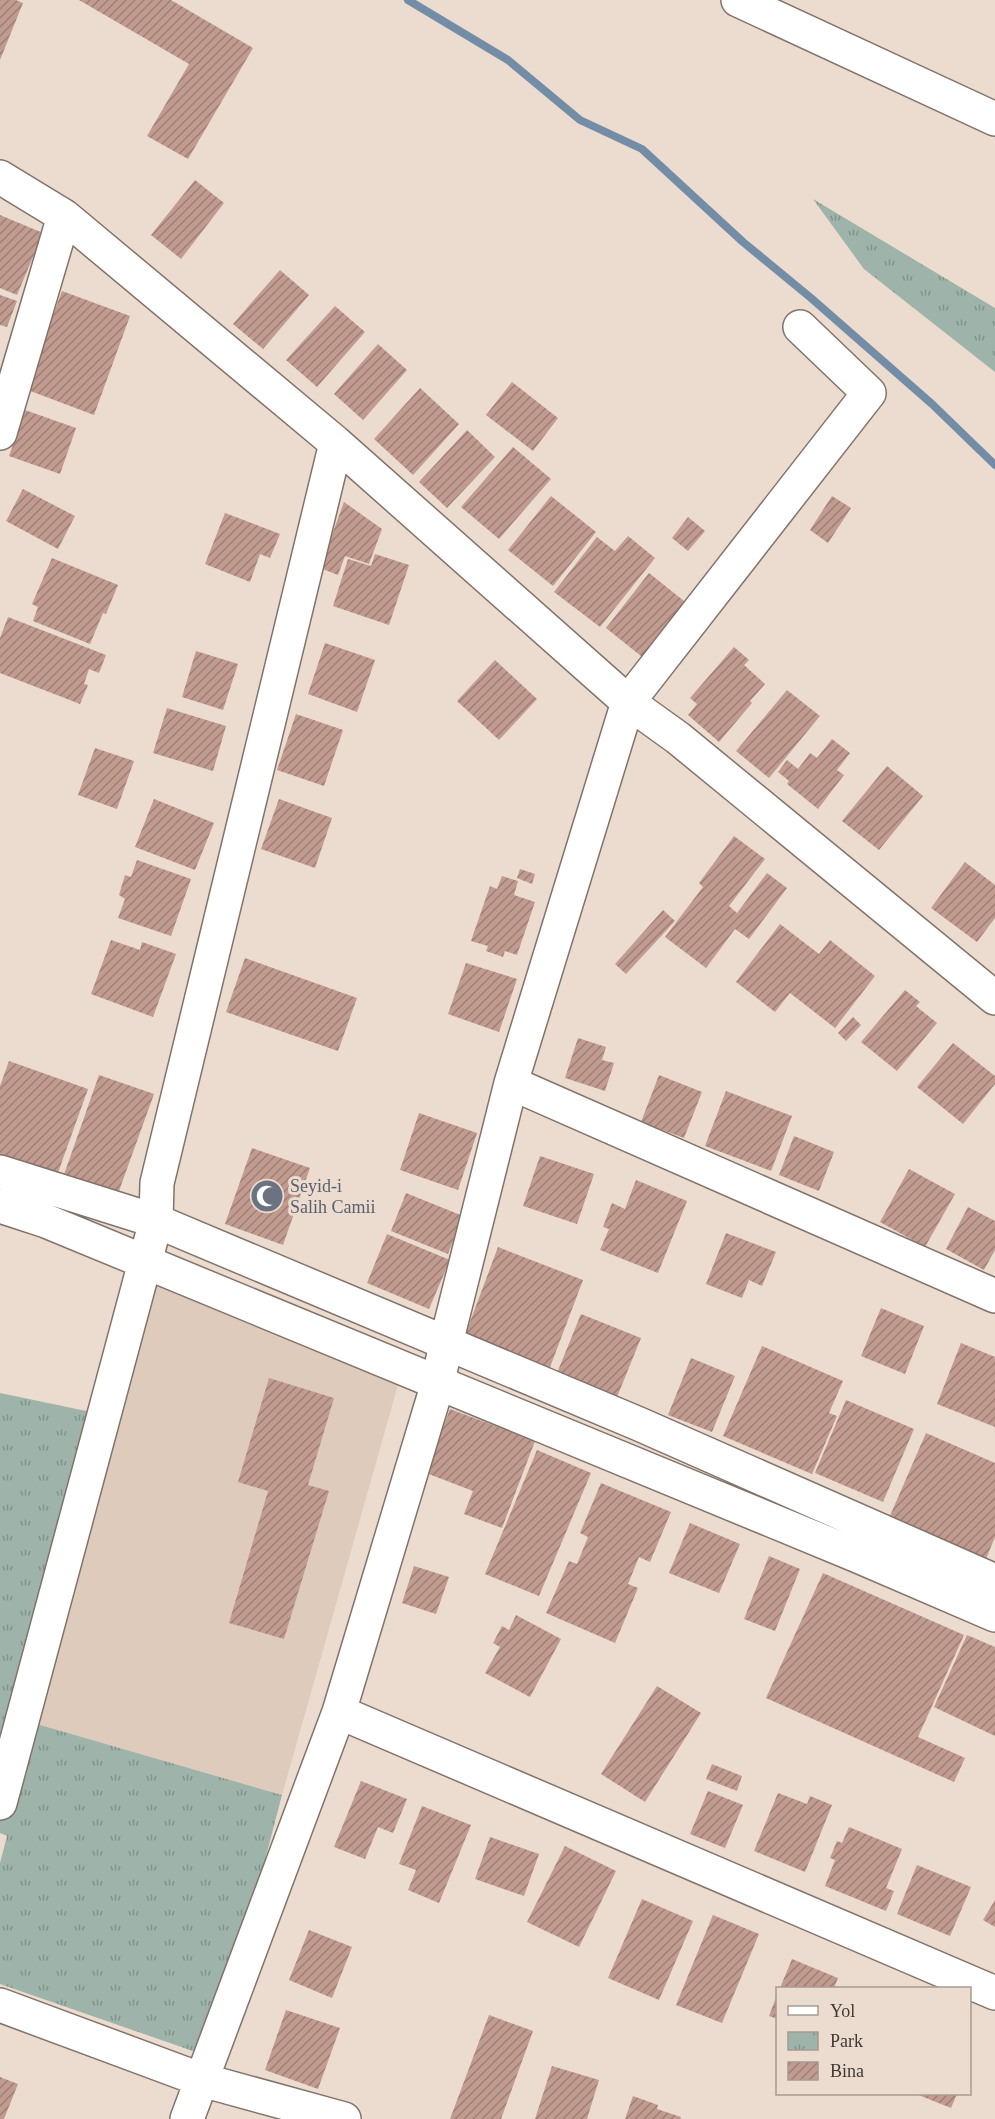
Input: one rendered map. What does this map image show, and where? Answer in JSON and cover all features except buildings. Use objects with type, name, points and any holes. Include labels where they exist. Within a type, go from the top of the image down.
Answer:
[{"type":"street","points":[[738,0],[780,11],[995,119]]},
{"type":"street","points":[[0,177],[64,216],[336,443],[628,702],[687,745],[995,998]]},
{"type":"street","points":[[0,432],[64,216]]},
{"type":"street","points":[[187,2119],[339,1712],[438,1383],[446,1342],[511,1083],[628,702],[869,393],[800,327]]},
{"type":"street","points":[[0,1803],[156,1221],[157,1183],[336,443]]},
{"type":"street","points":[[511,1083],[995,1296]]},
{"type":"street","points":[[0,1172],[156,1221],[650,1428],[995,1581]]},
{"type":"street","points":[[0,1206],[46,1221],[145,1261],[995,1615]]},
{"type":"street","points":[[339,1712],[995,1993]]},
{"type":"street","points":[[0,2005],[202,2079],[344,2119]]},
{"type":"shaded area","points":[[130,1275],[398,1385],[282,1795],[16,1718]]},
{"type":"green space","points":[[813,199],[995,308],[995,372],[864,269]]},
{"type":"green space","points":[[0,1393],[91,1412],[16,1718],[282,1795],[213,2058],[0,1984],[0,1863],[7,1836],[0,1833]]},
{"type":"waterway","points":[[408,0],[508,60],[580,120],[642,149],[743,242],[932,404],[995,465]]},
{"type":"place","name":"Seyid-i Salih Camii","points":[[267,1196]]}]
